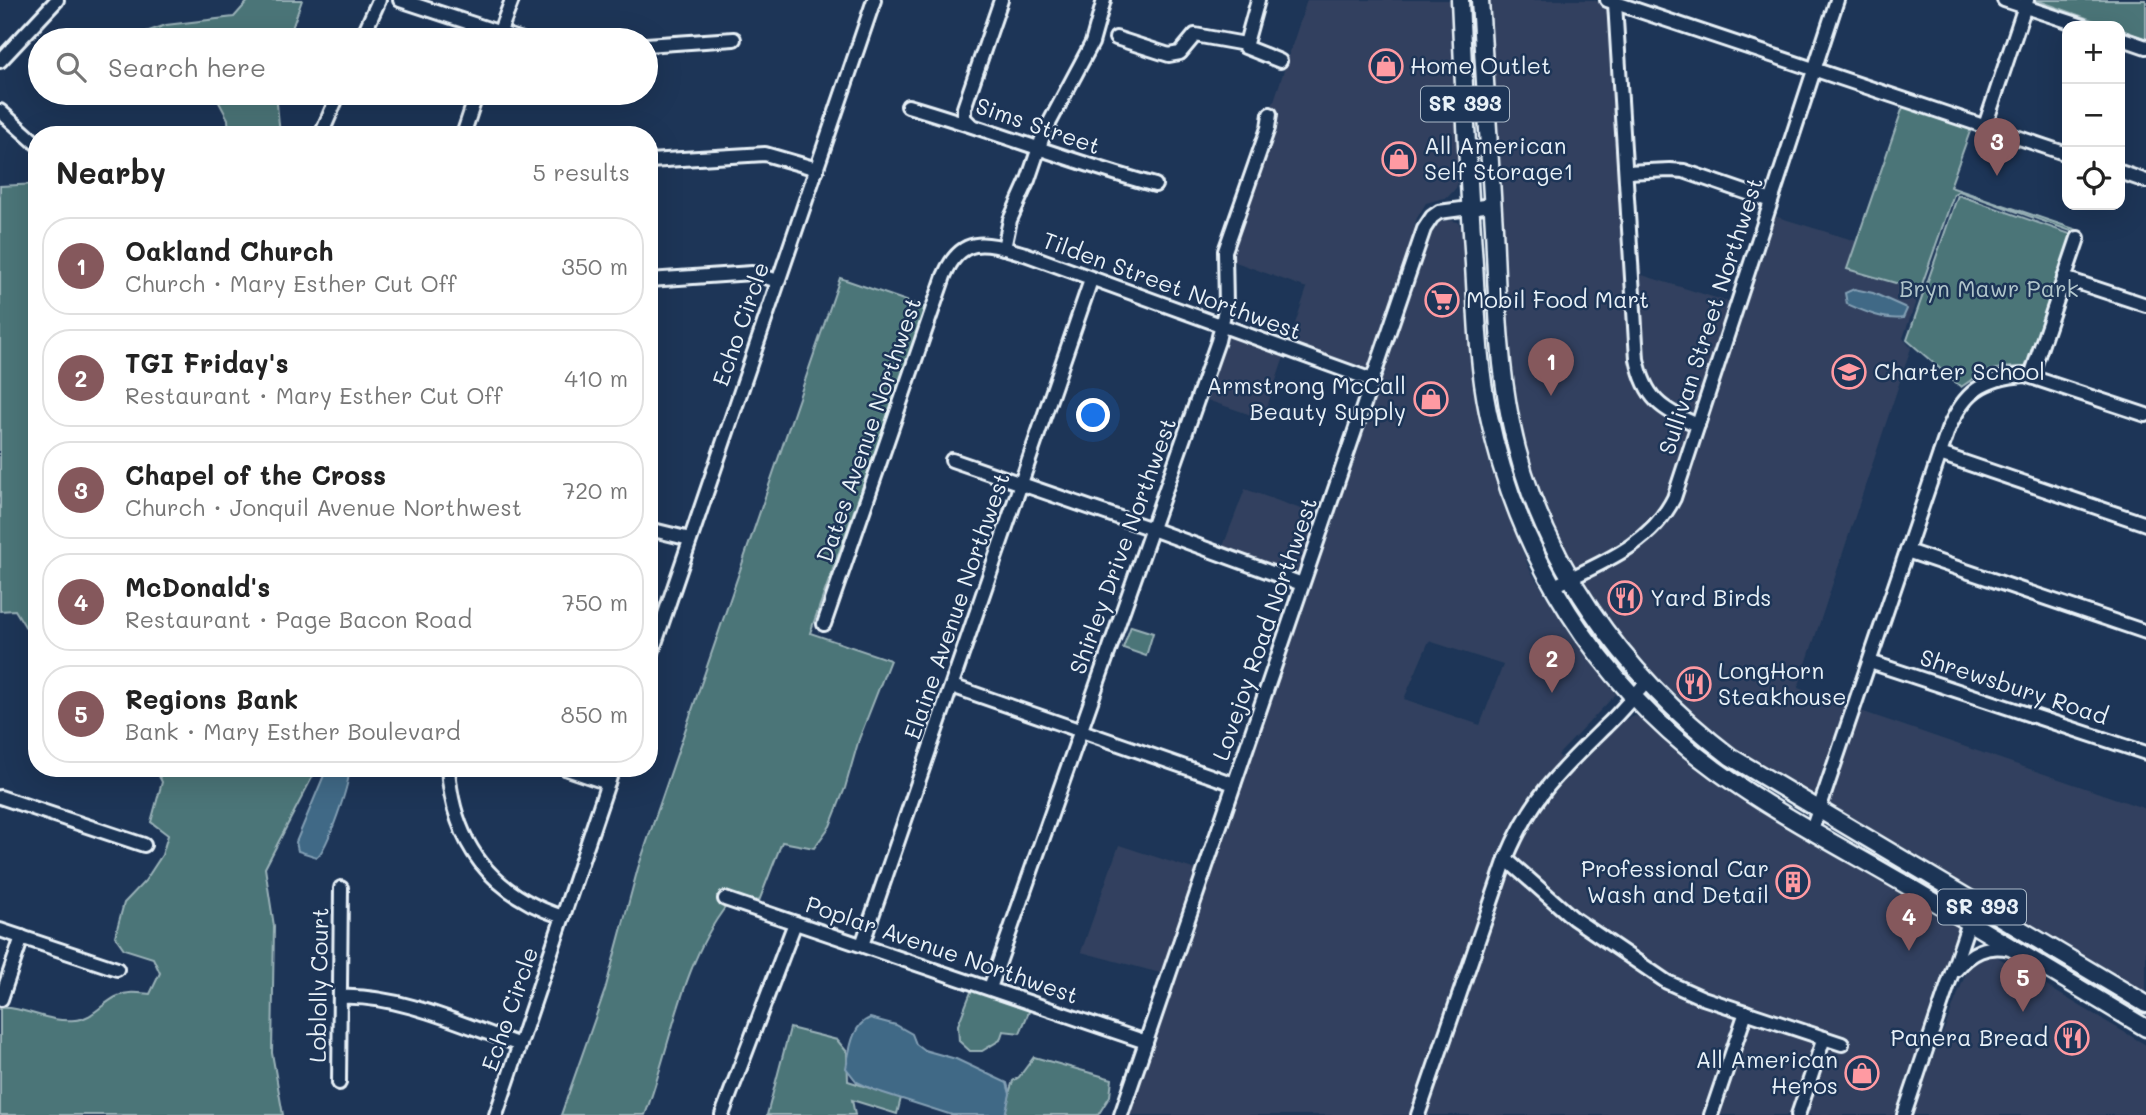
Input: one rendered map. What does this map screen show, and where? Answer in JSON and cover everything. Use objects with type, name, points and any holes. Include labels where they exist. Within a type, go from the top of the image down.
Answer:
[{"type":"main road","name":"SR 393","points":[[1460,0],[1478,341],[1487,409],[1508,491],[1527,539],[1552,587],[1585,637],[1633,696],[1668,731],[1715,770],[2146,1028]]},
{"type":"main road","name":"SR 393","points":[[1480,0],[1501,349],[1514,435],[1543,522],[1571,578],[1606,633],[1647,682],[1682,717],[1731,757],[2146,1004]]},
{"type":"main road","points":[[1494,440],[1514,435]]},
{"type":"street","points":[[31,28],[57,0]]},
{"type":"street","points":[[366,28],[379,0]]},
{"type":"street","points":[[400,0],[476,28]]},
{"type":"street","points":[[501,28],[512,0]]},
{"type":"street","name":"Echo Circle","points":[[658,634],[874,0]]},
{"type":"street","points":[[971,124],[964,118],[964,108],[1001,0]]},
{"type":"street","points":[[1004,248],[1010,220],[1028,180],[1037,149],[1092,43],[1104,0]]},
{"type":"street","points":[[1258,0],[1245,44],[1246,49],[1280,61]]},
{"type":"street","name":"Sullivan Street Northwest","points":[[1552,587],[1642,540],[1659,523],[1674,498],[1837,0]]},
{"type":"street","points":[[2004,0],[2026,4],[2070,21]]},
{"type":"street","points":[[1698,425],[1674,416],[1657,402],[1644,386],[1640,374],[1634,337],[1626,172],[1611,1],[2062,152]]},
{"type":"street","points":[[1985,126],[2026,4]]},
{"type":"street","points":[[0,61],[28,31]]},
{"type":"street","points":[[1116,38],[1170,55],[1180,53],[1195,34],[1245,44]]},
{"type":"street","points":[[658,44],[734,39]]},
{"type":"street","points":[[2125,40],[2146,47]]},
{"type":"street","points":[[325,126],[334,105]]},
{"type":"street","points":[[466,126],[473,105]]},
{"type":"street","name":"Sims Street","points":[[908,106],[1156,185]]},
{"type":"street","points":[[0,111],[28,136]]},
{"type":"street","name":"Shirley Drive Northwest","points":[[989,988],[1222,327],[1226,305],[1225,251],[1268,128],[1270,114]]},
{"type":"street","points":[[658,160],[765,154],[817,169]]},
{"type":"street","points":[[1626,172],[1684,171],[1771,201]]},
{"type":"street","points":[[2125,174],[2146,181]]},
{"type":"street","name":"Lovejoy Road Northwest","points":[[1121,1115],[1424,229],[1439,212],[1492,205]]},
{"type":"street","points":[[2031,376],[2078,237]]},
{"type":"street","name":"Tilden Street Northwest","points":[[957,253],[972,245],[1004,248],[1372,380]]},
{"type":"street","name":"Dates Avenue Northwest","points":[[824,624],[910,372],[949,265],[957,253]]},
{"type":"street","points":[[658,279],[752,273],[778,281]]},
{"type":"street","points":[[2064,278],[2146,305]]},
{"type":"street","name":"Elaine Avenue Northwest","points":[[862,945],[1091,280]]},
{"type":"street","points":[[1812,830],[1956,410],[1973,391],[1987,382],[2007,376],[2031,376],[2146,415]]},
{"type":"street","points":[[1940,454],[2146,524]]},
{"type":"street","points":[[952,460],[1302,584]]},
{"type":"street","points":[[658,531],[690,539]]},
{"type":"street","points":[[1907,551],[2146,632]]},
{"type":"street","name":"Shrewsbury Road","points":[[1870,662],[2146,753]]},
{"type":"street","points":[[1418,1115],[1506,859],[1521,824],[1540,795],[1568,761],[1608,724],[1647,682]]},
{"type":"street","points":[[952,686],[1234,784]]},
{"type":"street","points":[[449,777],[457,820],[477,858],[508,891],[533,906],[563,917]]},
{"type":"street","points":[[590,777],[608,783]]},
{"type":"street","name":"Echo Circle","points":[[496,1115],[610,777]]},
{"type":"street","points":[[0,797],[144,845]]},
{"type":"street","points":[[1506,859],[1558,906],[1603,940],[1667,982],[1692,994],[1842,1044]]},
{"type":"street","name":"Loblolly Court","points":[[339,1083],[341,888]]},
{"type":"street","name":"Poplar Avenue Northwest","points":[[725,900],[1146,1042]]},
{"type":"street","points":[[1904,1115],[1969,922],[1980,906]]},
{"type":"street","points":[[722,1115],[795,923]]},
{"type":"street","points":[[0,930],[117,970]]},
{"type":"street","points":[[2,999],[22,937]]},
{"type":"street","points":[[1954,972],[1965,959],[1981,949],[2002,947],[2016,951]]},
{"type":"street","points":[[341,997],[356,996],[391,1002],[520,1045]]},
{"type":"street","points":[[1711,1115],[1746,1012]]},
{"type":"street","points":[[1798,1115],[1824,1038]]},
{"type":"shaded area","points":[[1307,0],[1451,0],[1459,179],[1456,188],[1448,197],[1426,203],[1417,218],[1414,228],[1419,229],[1369,374],[1288,345],[1307,288],[1230,260],[1230,252],[1271,110]]},
{"type":"shaded area","points":[[1487,0],[1593,0],[1611,6],[1635,374],[1692,427],[1662,511],[1639,536],[1577,569],[1567,555],[1528,464],[1511,386]]},
{"type":"shaded area","points":[[1631,176],[1642,275],[1732,303],[1694,419],[1676,412],[1654,393],[1642,358]]},
{"type":"shaded area","points":[[1771,215],[1856,241],[1847,269],[1920,290],[1903,338],[1911,348],[1798,688],[1849,707],[1817,800],[1718,739],[1654,680],[1602,614],[1582,578],[1645,543],[1671,516],[1679,499]]},
{"type":"shaded area","points":[[1448,220],[1458,222],[1461,226],[1479,419],[1490,465],[1529,568],[1572,637],[1616,694],[1558,755],[1563,760],[1536,792],[1511,833],[1499,859],[1413,1115],[1127,1115],[1428,232],[1438,222]],"holes":[[[1429,641],[1503,665],[1480,725],[1404,699]]]},
{"type":"shaded area","points":[[1854,289],[1873,293],[1904,307],[1907,309],[1903,318],[1882,317],[1847,304],[1845,293]]},
{"type":"shaded area","points":[[1225,332],[1285,354],[1263,419],[1204,399]]},
{"type":"shaded area","points":[[1245,489],[1320,516],[1299,578],[1222,549]]},
{"type":"shaded area","points":[[1858,710],[2146,809],[2146,996],[1826,805]]},
{"type":"shaded area","points":[[1635,716],[1731,792],[1959,926],[1899,1115],[1804,1115],[1827,1044],[1845,1050],[1847,1042],[1704,994],[1670,978],[1576,915],[1512,859],[1544,797],[1572,767],[1624,720]]},
{"type":"shaded area","points":[[323,777],[349,777],[332,829],[317,857],[298,851],[296,842]]},
{"type":"shaded area","points":[[1119,845],[1199,871],[1164,974],[1081,952]]},
{"type":"shaded area","points":[[1508,868],[1601,944],[1740,1015],[1706,1115],[1423,1115]]},
{"type":"shaded area","points":[[1994,955],[2146,1045],[2146,1115],[1911,1115],[1969,965],[1983,956]]},
{"type":"shaded area","points":[[870,1018],[896,1025],[912,1034],[916,1044],[924,1050],[956,1059],[1007,1083],[1010,1094],[1005,1115],[952,1115],[857,1082],[846,1068],[852,1039],[859,1027]]},
{"type":"shaded area","points":[[1749,1018],[1818,1041],[1793,1115],[1716,1115]]},
{"type":"green space","points":[[249,0],[302,0],[292,28],[157,28],[166,25],[234,17]]},
{"type":"green space","points":[[2036,0],[2146,0],[2146,39],[2125,32],[2125,21],[2095,21]]},
{"type":"green space","points":[[1904,104],[1972,126],[1950,187],[2080,231],[2079,234],[1959,191],[1954,194],[1920,290],[1847,269]]},
{"type":"green space","points":[[220,105],[277,105],[279,126],[228,126]]},
{"type":"green space","points":[[28,184],[28,630],[15,610],[0,611],[0,186]]},
{"type":"green space","name":"Bryn Mawr Park","points":[[1958,195],[2073,235],[2026,367],[1991,370],[1961,387],[1907,340]]},
{"type":"green space","points":[[840,278],[927,308],[810,633],[890,660],[859,739],[845,788],[830,826],[814,848],[782,842],[759,901],[721,894],[719,902],[727,905],[698,953],[678,1006],[645,1115],[561,1115],[605,990],[638,868]]},
{"type":"green space","points":[[1131,626],[1153,633],[1146,656],[1123,648]]},
{"type":"green space","points":[[160,777],[312,777],[265,868],[274,926],[272,1053],[283,1115],[0,1115],[0,1008],[18,1009],[55,1019],[75,1020],[93,1014],[122,994],[150,994],[160,973],[153,958],[124,949],[115,936],[124,903],[145,881],[162,855],[168,835],[151,822],[162,782]]},
{"type":"green space","points":[[973,987],[1031,1007],[1020,1033],[1003,1031],[1000,1040],[982,1051],[970,1051],[959,1041],[958,1025]]},
{"type":"green space","points":[[790,1028],[837,1040],[847,1052],[848,1081],[901,1098],[897,1114],[852,1100],[855,1115],[767,1115]]},
{"type":"green space","points":[[1034,1057],[1112,1079],[1110,1096],[1098,1115],[1002,1115],[1013,1081]]},
{"type":"place","name":"Home Outlet","points":[[1386,66]]},
{"type":"place","name":"All American Self Storage1","points":[[1399,159]]},
{"type":"place","name":"Chapel of the Cross","points":[[1997,176]]},
{"type":"place","name":"Mobil Food Mart","points":[[1442,300]]},
{"type":"place","name":"Charter School","points":[[1849,372]]},
{"type":"place","name":"Oakland Church","points":[[1551,396]]},
{"type":"place","name":"Armstrong McCall Beauty Supply","points":[[1431,399]]},
{"type":"place","name":"Yard Birds","points":[[1625,598]]},
{"type":"place","name":"LongHorn Steakhouse","points":[[1694,684]]},
{"type":"place","name":"TGI Friday's","points":[[1552,693]]},
{"type":"place","name":"Professional Car Wash and Detail","points":[[1793,882]]},
{"type":"place","name":"McDonald's","points":[[1909,951]]},
{"type":"place","name":"Regions Bank","points":[[2023,1012]]},
{"type":"place","name":"Panera Bread","points":[[2072,1038]]},
{"type":"place","name":"All American Heros","points":[[1862,1073]]}]
